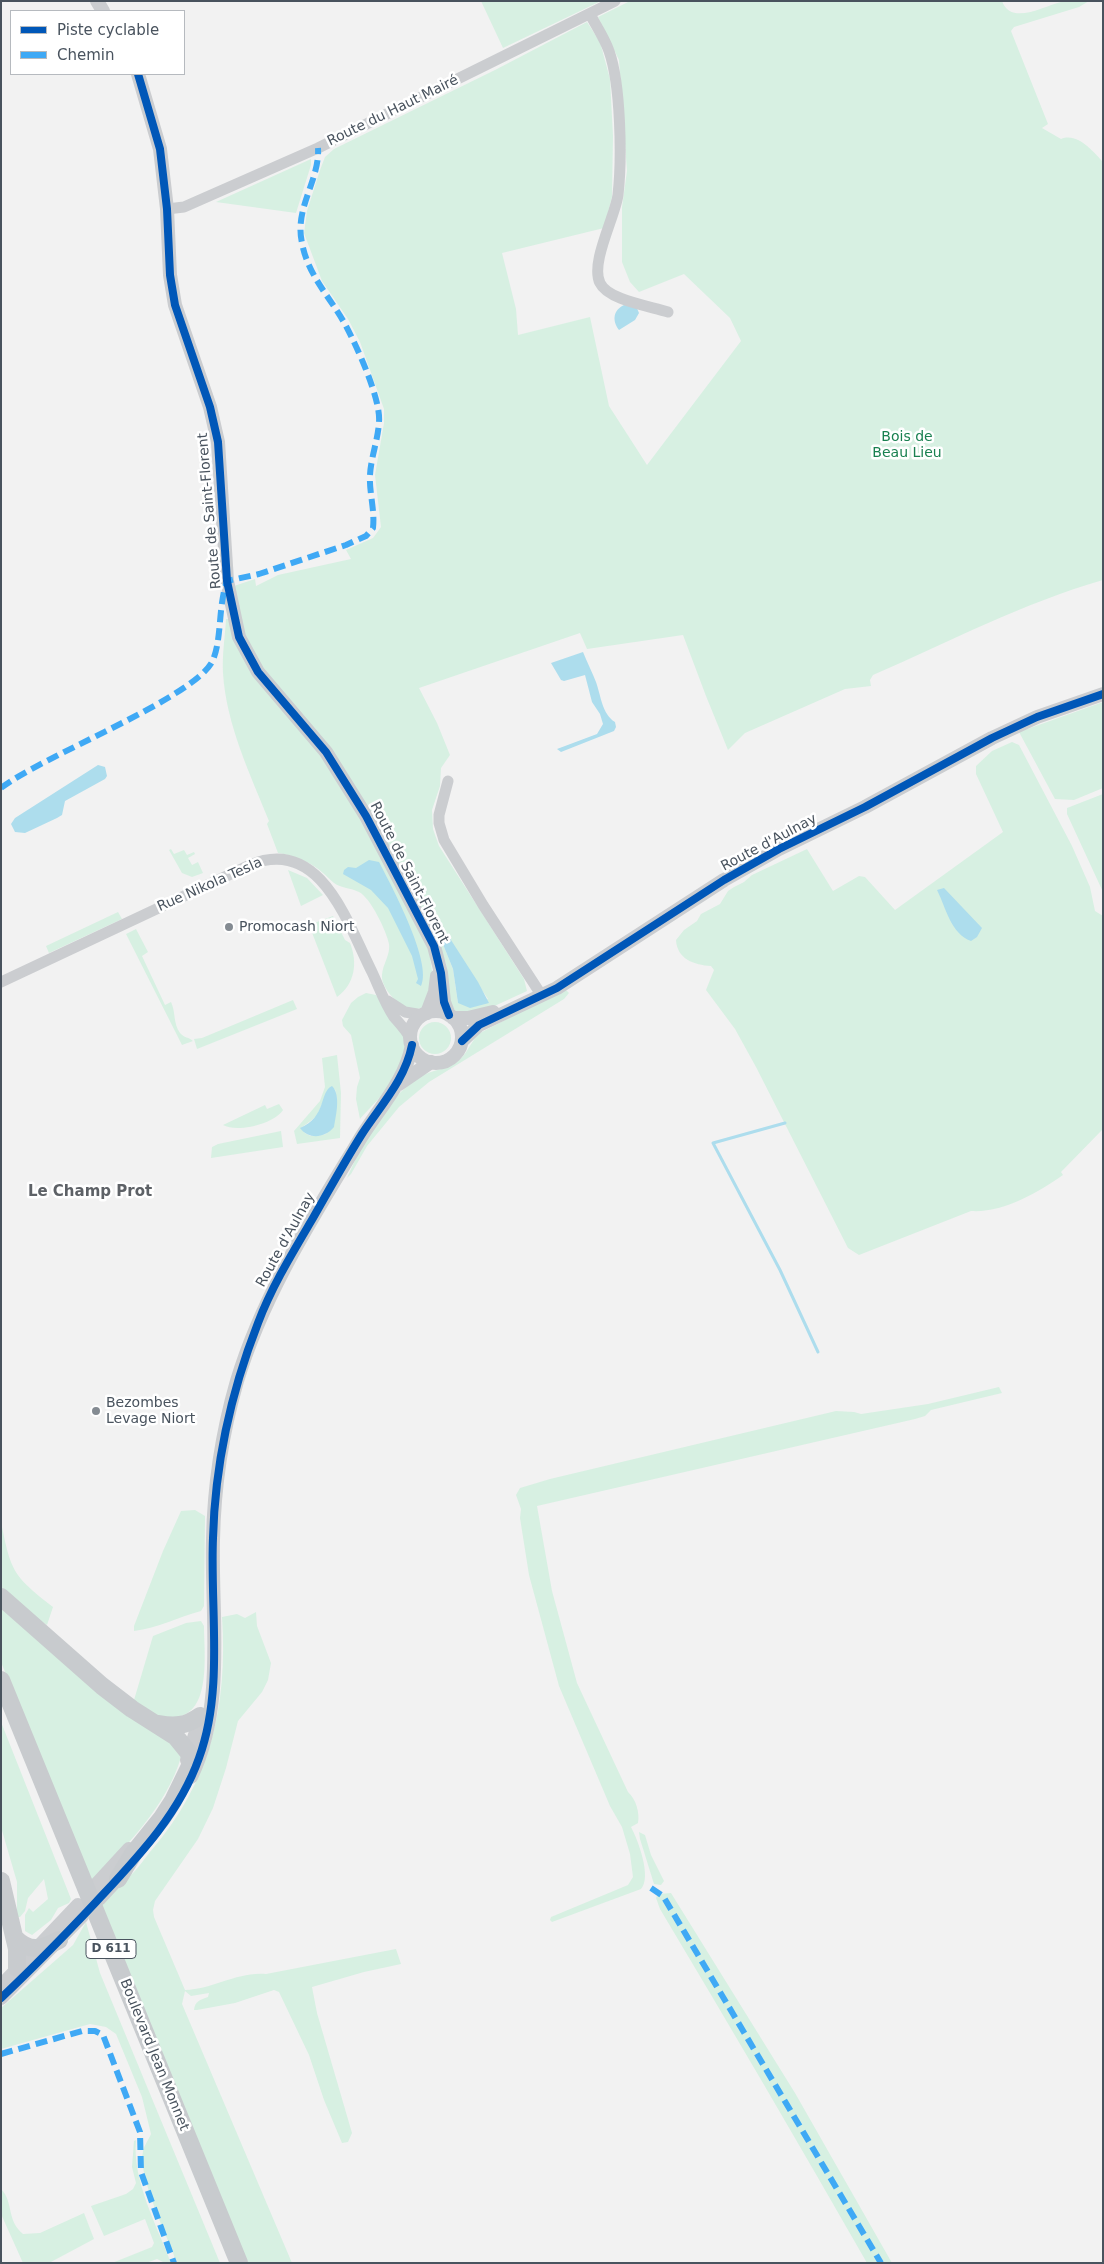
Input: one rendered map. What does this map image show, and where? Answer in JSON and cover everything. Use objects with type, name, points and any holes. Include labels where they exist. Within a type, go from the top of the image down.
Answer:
[{"type":"main road","points":[[1,1597],[102,1686],[132,1709],[176,1737],[189,1753],[191,1764],[173,1801],[133,1854],[118,1879]]},
{"type":"main road","name":"Boulevard Jean Monnet","points":[[1,1680],[240,2263]]},
{"type":"main road","name":"Boulevard Jean Monnet","points":[[1,1695],[232,2263]]},
{"type":"main road","points":[[158,1724],[178,1727],[193,1722],[200,1716]]},
{"type":"main road","points":[[1,1881],[17,1949],[17,1968]]},
{"type":"main road","points":[[14,1938],[27,1948],[35,1950],[59,1940]]},
{"type":"street","name":"Route du Haut Mairé","points":[[168,209],[184,207],[318,148],[615,1]]},
{"type":"street","points":[[590,14],[609,50],[614,67],[618,109],[618,196],[598,262],[597,275],[603,288],[614,296],[668,312]]},
{"type":"street","name":"Route de Saint-Florent","points":[[138,75],[159,142],[168,209],[170,275],[174,305],[210,407],[218,442],[227,581],[239,637],[258,672],[313,736],[351,791],[428,933],[438,961],[444,1002],[451,1016]]},
{"type":"street","name":"Route d'Aulnay","points":[[462,1041],[479,1026],[571,980],[724,880],[779,849],[865,807],[992,738],[1037,717],[1103,694]]},
{"type":"street","points":[[448,781],[439,815],[439,824],[444,840],[498,930],[542,996]]},
{"type":"street","name":"Rue Nikola Tesla","points":[[1,982],[250,865],[266,859],[277,859],[292,862],[308,869],[329,888],[395,1018],[411,1042]]},
{"type":"street","name":"Route de Saint-Florent","points":[[425,1014],[435,992],[438,961]]},
{"type":"street","points":[[386,1000],[405,1012],[425,1014],[438,1011],[451,1016],[461,1031],[462,1041],[459,1050],[445,1062],[431,1062],[421,1058],[411,1042],[412,1027],[425,1014]]},
{"type":"street","name":"Route d'Aulnay","points":[[451,1016],[476,1016],[516,1007]]},
{"type":"street","name":"Route d'Aulnay","points":[[189,1753],[176,1784],[150,1825],[96,1893],[118,1879],[170,1815],[200,1758],[213,1694],[212,1541],[219,1464],[236,1383],[269,1297],[297,1244],[363,1132],[395,1088],[408,1062],[411,1042]]},
{"type":"street","name":"Route d'Aulnay","points":[[395,1088],[431,1062]]},
{"type":"street","points":[[189,1753],[212,1675]]},
{"type":"street","points":[[1,1986],[35,1950],[80,1911],[59,1940],[1,1998]]},
{"type":"green space","points":[[481,1],[601,1],[503,48]]},
{"type":"green space","name":"Bois de Beau Lieu","points":[[630,1],[1002,1],[1006,8],[1020,13],[1037,10],[1064,1],[1089,1],[1079,7],[1014,27],[1011,31],[1048,124],[1042,128],[1061,139],[1073,138],[1079,140],[1090,148],[1103,162],[1103,580],[1015,611],[873,675],[870,680],[871,686],[845,689],[745,733],[728,750],[683,635],[587,649],[580,633],[419,688],[437,723],[450,755],[441,768],[440,786],[432,810],[433,829],[439,846],[524,979],[527,991],[488,1009],[458,1013],[454,1009],[449,997],[446,964],[442,954],[369,812],[267,675],[244,636],[234,586],[255,579],[256,586],[278,575],[351,559],[346,550],[373,538],[381,527],[375,475],[384,423],[384,409],[360,342],[348,319],[322,281],[304,233],[307,211],[325,157],[334,149],[495,70],[587,22],[600,42],[610,79],[613,136],[612,197],[604,228],[502,253],[516,309],[518,335],[590,317],[609,406],[647,465],[741,341],[730,318],[684,274],[639,292],[630,282],[622,262],[622,207],[627,171],[619,60],[598,17]],"holes":[[[440,937],[488,999],[458,1003],[453,969]]]},
{"type":"green space","points":[[311,159],[311,165],[296,213],[216,202]]},
{"type":"green space","points":[[226,619],[229,619],[287,711],[341,783],[428,944],[433,977],[423,1007],[411,1009],[400,1004],[384,985],[382,974],[389,944],[377,915],[363,895],[337,885],[307,862],[290,855],[278,853],[267,824],[269,821],[240,748],[229,711],[223,673]]},
{"type":"green space","points":[[1103,702],[1103,788],[1074,800],[1055,799],[1019,732]]},
{"type":"green space","points":[[1012,742],[1019,745],[1072,846],[1090,887],[1095,911],[1103,916],[1103,1129],[1061,1172],[1063,1175],[1031,1195],[995,1209],[971,1211],[859,1255],[848,1248],[756,1067],[735,1029],[706,990],[714,970],[711,966],[688,960],[677,947],[676,940],[684,930],[697,921],[701,914],[720,904],[728,891],[752,875],[807,849],[833,891],[859,876],[865,877],[895,910],[1003,832],[976,774],[976,766],[992,751]]},
{"type":"green space","points":[[1103,794],[1103,892],[1067,814],[1067,808]]},
{"type":"green space","points":[[171,849],[174,854],[184,850],[187,855],[194,852],[195,854],[188,858],[192,865],[198,862],[203,873],[192,877],[182,873],[169,850]]},
{"type":"green space","points":[[288,870],[307,878],[323,895],[301,906]]},
{"type":"green space","points":[[118,912],[122,919],[49,953],[46,946]]},
{"type":"green space","points":[[333,916],[345,940],[350,943],[354,958],[353,973],[348,986],[337,997],[309,925]]},
{"type":"green space","points":[[136,929],[148,952],[142,956],[165,1005],[171,1002],[178,1029],[182,1035],[193,1041],[182,1045],[126,934]]},
{"type":"green space","points":[[565,989],[569,993],[564,999],[429,1082],[399,1107],[367,1146],[347,1178],[360,1150],[376,1123],[406,1087],[423,1075],[454,1064],[465,1054],[480,1033]]},
{"type":"green space","points":[[366,993],[376,995],[402,1033],[405,1044],[404,1056],[394,1079],[360,1119],[356,1099],[360,1078],[351,1035],[343,1026],[342,1020],[351,1003]]},
{"type":"green space","points":[[293,1000],[297,1009],[197,1049],[194,1039],[202,1038]]},
{"type":"green space","points":[[435,1022],[441,1023],[446,1027],[450,1032],[450,1044],[446,1049],[441,1053],[435,1054],[429,1053],[424,1049],[420,1044],[419,1038],[420,1032],[424,1027],[429,1023]]},
{"type":"green space","points":[[337,1055],[341,1093],[340,1138],[297,1144],[294,1131],[320,1101],[325,1087],[322,1058]],"holes":[[[335,1089],[337,1101],[326,1134],[312,1136],[303,1131],[301,1128],[317,1116],[322,1104]]]},
{"type":"green space","points":[[279,1104],[283,1110],[264,1123],[237,1128],[223,1125],[265,1105],[267,1109]]},
{"type":"green space","points":[[281,1131],[283,1147],[211,1158],[212,1147],[218,1144]]},
{"type":"green space","points":[[999,1387],[1002,1393],[931,1410],[925,1416],[915,1419],[537,1506],[552,1591],[577,1683],[628,1792],[637,1806],[638,1823],[631,1827],[645,1868],[644,1883],[641,1889],[552,1922],[550,1920],[551,1917],[628,1885],[633,1877],[630,1854],[622,1827],[610,1806],[559,1686],[529,1575],[520,1518],[521,1509],[516,1495],[520,1488],[550,1479],[836,1411],[861,1414],[928,1404]]},
{"type":"green space","points":[[195,1510],[205,1516],[204,1606],[201,1611],[134,1631],[134,1626],[163,1551],[181,1511]]},
{"type":"green space","points":[[1,1522],[15,1571],[29,1587],[53,1607],[47,1625],[31,1615],[1,1590]]},
{"type":"green space","points":[[1,1604],[171,1740],[181,1757],[175,1775],[155,1809],[131,1840],[91,1883],[1,1662]]},
{"type":"green space","points":[[256,1612],[257,1626],[271,1663],[268,1680],[262,1692],[238,1721],[213,1808],[198,1839],[155,1901],[154,1917],[185,1990],[206,1987],[246,1975],[266,1974],[396,1949],[401,1964],[364,1972],[312,1987],[317,2013],[352,2133],[348,2142],[342,2143],[324,2100],[309,2055],[279,1992],[274,1990],[235,2003],[194,2010],[197,2003],[208,1997],[209,1993],[191,1996],[185,1991],[182,2004],[292,2263],[248,2263],[100,1904],[135,1871],[171,1826],[201,1771],[218,1713],[222,1682],[222,1617],[237,1614],[245,1618]]},
{"type":"green space","points":[[201,1621],[204,1626],[205,1666],[201,1694],[196,1705],[188,1713],[176,1717],[157,1717],[134,1700],[153,1636],[186,1623]]},
{"type":"green space","points":[[1,1722],[71,1899],[69,1903],[58,1908],[51,1920],[32,1935],[25,1931],[25,1915],[29,1908],[33,1912],[48,1899],[44,1879],[28,1898],[25,1911],[20,1917],[17,1917],[17,1882],[1,1827]]},
{"type":"green space","points":[[639,1832],[645,1835],[651,1855],[664,1881],[661,1885],[654,1884]]},
{"type":"green space","points":[[671,1893],[795,2093],[892,2263],[867,2263],[660,1909],[656,1898],[658,1894]]},
{"type":"green space","points":[[86,1922],[100,1973],[220,2263],[177,2263],[154,2207],[142,2162],[144,2147],[151,2134],[142,2097],[116,2034],[106,2027],[90,2024],[1,2049],[1,2008],[73,1945]]},
{"type":"green space","points":[[136,2140],[138,2171],[142,2187],[171,2263],[165,2263],[157,2259],[146,2263],[112,2263],[152,2247],[154,2243],[145,2219],[104,2236],[91,2206],[126,2194],[133,2189],[136,2183],[132,2167],[134,2141]]},
{"type":"green space","points":[[1,2189],[8,2200],[14,2223],[23,2234],[40,2233],[84,2213],[94,2239],[49,2263],[23,2263],[1,2214]]},
{"type":"water","points":[[624,305],[636,306],[639,313],[635,320],[619,330],[615,323],[615,316],[620,307]]},
{"type":"water","points":[[583,652],[596,682],[602,704],[607,714],[615,722],[616,727],[614,731],[561,752],[557,749],[597,734],[603,724],[600,714],[592,702],[585,675],[564,681],[561,680],[551,663]]},
{"type":"water","points":[[98,765],[105,767],[107,776],[105,779],[65,801],[62,815],[25,833],[15,832],[11,824],[15,818]]},
{"type":"water","points":[[369,860],[379,862],[409,924],[421,960],[423,975],[421,986],[416,983],[418,979],[412,956],[388,908],[371,890],[343,874],[344,870],[348,867],[356,868]]},
{"type":"water","points":[[944,888],[982,928],[977,937],[971,941],[959,933],[950,920],[937,890]]},
{"type":"water","points":[[442,926],[478,982],[489,1003],[470,1008],[458,1003],[453,969],[440,937]]},
{"type":"water","points":[[332,1086],[337,1100],[334,1127],[330,1131],[317,1136],[304,1132],[300,1128],[315,1118],[325,1094]]},
{"type":"waterway","points":[[785,1123],[713,1143],[780,1270],[818,1352]]},
{"type":"marked path","points":[[1,788],[21,775],[150,708],[201,675],[213,660],[216,651],[222,601],[227,581],[259,574],[346,545],[366,536],[373,528],[370,475],[379,412],[367,373],[346,326],[309,266],[300,230],[304,206],[318,160],[318,148]]},
{"type":"marked path","points":[[651,1888],[663,1896],[881,2263]]},
{"type":"marked path","points":[[1,2054],[82,2031],[95,2031],[103,2035],[140,2132],[141,2172],[174,2263]]},
{"type":"cycle path","points":[[138,75],[160,149],[167,209],[170,275],[175,305],[210,407],[218,442],[227,581],[239,637],[258,672],[326,752],[366,816],[434,946],[441,973],[444,1002],[449,1015]]},
{"type":"cycle path","points":[[462,1041],[479,1025],[557,988],[724,880],[779,849],[865,807],[992,738],[1037,717],[1103,694]]},
{"type":"cycle path","points":[[1,1998],[73,1927],[141,1853],[180,1799],[190,1779],[207,1732],[211,1705],[214,1677],[214,1510],[226,1429],[240,1375],[258,1323],[276,1282],[356,1144],[392,1092],[404,1070],[412,1045]]},
{"type":"place","name":"Promocash Niort","points":[[229,927]]},
{"type":"place","name":"Bezombes Levage Niort","points":[[96,1411]]},
{"type":"district","name":"Le Champ Prot","points":[[90,1192]]}]
